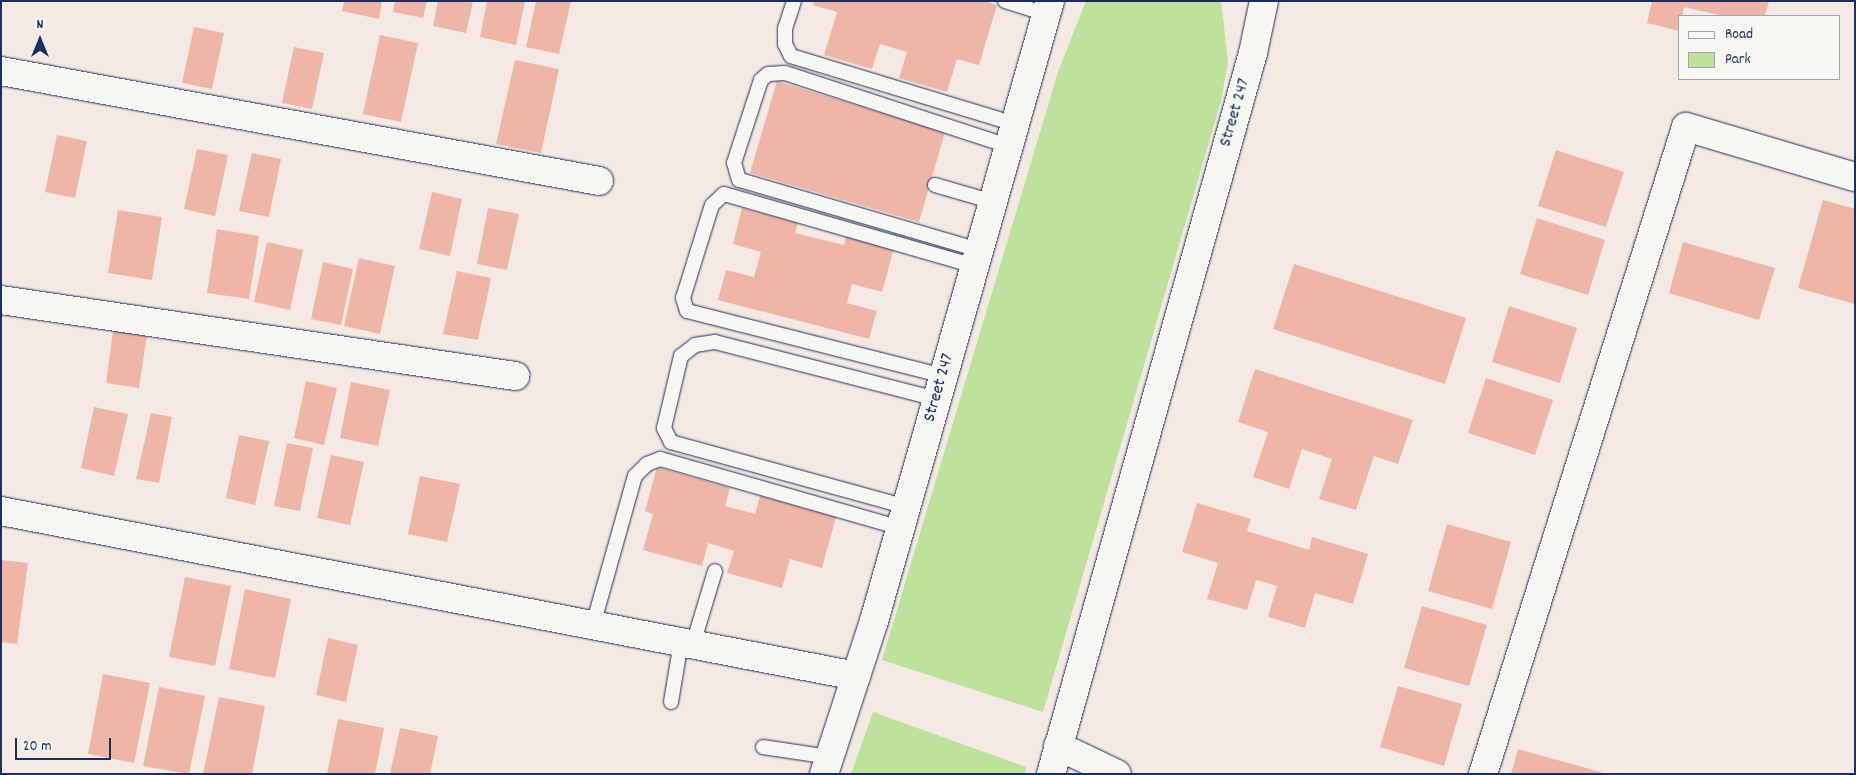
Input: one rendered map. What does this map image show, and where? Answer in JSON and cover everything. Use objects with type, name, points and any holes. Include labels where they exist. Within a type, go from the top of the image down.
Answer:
[{"type":"street","name":"Street 247","points":[[1051,774],[1253,53],[1264,1]]},
{"type":"street","name":"Street 247","points":[[827,766],[903,517],[1048,8]]},
{"type":"street","points":[[1,71],[599,181]]},
{"type":"street","points":[[1483,774],[1686,127],[1855,177]]},
{"type":"street","points":[[1,300],[515,376]]},
{"type":"street","points":[[1,512],[856,676]]},
{"type":"street","points":[[1058,746],[1117,774]]},
{"type":"lane","points":[[794,1],[785,28],[785,44],[791,56],[1012,135]]},
{"type":"lane","points":[[1004,1],[1048,8]]},
{"type":"lane","points":[[977,258],[740,180],[734,163],[761,80],[768,74],[785,73],[1012,135]]},
{"type":"lane","points":[[935,185],[993,202]]},
{"type":"lane","points":[[940,388],[687,311],[683,298],[712,204],[724,194],[977,258]]},
{"type":"lane","points":[[903,517],[671,442],[664,428],[681,356],[695,345],[715,342],[940,388]]},
{"type":"lane","points":[[592,624],[635,476],[647,464],[660,459],[903,517]]},
{"type":"lane","points":[[671,702],[687,643],[715,572]]},
{"type":"lane","points":[[763,747],[827,766]]},
{"type":"green space","points":[[1086,1],[1221,1],[1228,62],[1221,101],[1043,712],[882,660],[1058,72]]},
{"type":"green space","points":[[873,712],[1026,767],[1025,774],[851,774]]},
{"type":"building","points":[[344,1],[382,1],[379,19],[342,11]]},
{"type":"building","points":[[395,1],[427,1],[423,18],[393,12]]},
{"type":"building","points":[[438,1],[473,1],[466,33],[433,26]]},
{"type":"building","points":[[487,1],[525,1],[516,45],[480,37]]},
{"type":"building","points":[[536,1],[571,1],[559,54],[526,47]]},
{"type":"building","points":[[815,1],[984,1],[997,5],[979,65],[957,59],[947,92],[899,78],[907,52],[880,44],[872,69],[824,55],[837,12],[813,5]]},
{"type":"building","points":[[1652,1],[1769,1],[1765,15],[1719,15],[1684,7],[1682,15],[1678,15],[1678,31],[1647,23]]},
{"type":"building","points":[[194,27],[224,33],[212,89],[182,83]]},
{"type":"building","points":[[380,35],[418,43],[401,122],[363,114]]},
{"type":"building","points":[[294,47],[324,53],[312,109],[282,103]]},
{"type":"building","points":[[515,60],[559,69],[541,153],[496,144]]},
{"type":"building","points":[[777,81],[945,132],[919,222],[750,173]]},
{"type":"building","points":[[57,135],[87,141],[75,198],[45,192]]},
{"type":"building","points":[[197,149],[228,155],[215,216],[184,209]]},
{"type":"building","points":[[1556,150],[1624,172],[1606,227],[1538,206]]},
{"type":"building","points":[[252,153],[281,159],[269,217],[239,211]]},
{"type":"building","points":[[432,192],[462,199],[450,256],[419,249]]},
{"type":"building","points":[[1823,200],[1855,209],[1855,304],[1798,288]]},
{"type":"building","points":[[488,208],[519,214],[507,270],[477,264]]},
{"type":"building","points":[[742,208],[798,223],[795,233],[844,245],[846,235],[894,248],[882,292],[852,284],[847,303],[877,311],[869,339],[718,300],[726,270],[754,277],[761,252],[733,244]]},
{"type":"building","points":[[118,210],[162,217],[152,280],[108,273]]},
{"type":"building","points":[[1537,218],[1605,240],[1588,295],[1520,274]]},
{"type":"building","points":[[217,229],[259,236],[249,299],[207,293]]},
{"type":"building","points":[[267,242],[303,250],[290,310],[254,302]]},
{"type":"building","points":[[1683,242],[1775,268],[1759,320],[1669,293]]},
{"type":"building","points":[[359,258],[395,266],[380,334],[344,326]]},
{"type":"building","points":[[323,262],[353,269],[341,325],[311,319]]},
{"type":"building","points":[[1294,264],[1466,318],[1445,384],[1273,329]]},
{"type":"building","points":[[457,271],[491,278],[478,340],[443,334]]},
{"type":"building","points":[[1509,306],[1577,328],[1560,383],[1492,362]]},
{"type":"building","points":[[114,323],[148,328],[139,388],[106,383]]},
{"type":"building","points":[[1255,369],[1413,420],[1398,464],[1374,456],[1356,510],[1319,499],[1332,459],[1302,449],[1289,489],[1253,477],[1268,432],[1238,422]]},
{"type":"building","points":[[1486,378],[1553,400],[1535,455],[1468,433]]},
{"type":"building","points":[[306,381],[337,388],[324,445],[294,438]]},
{"type":"building","points":[[351,382],[390,390],[378,446],[340,438]]},
{"type":"building","points":[[94,407],[128,414],[114,476],[81,468]]},
{"type":"building","points":[[151,413],[172,417],[159,483],[136,479]]},
{"type":"building","points":[[239,435],[269,441],[255,505],[226,498]]},
{"type":"building","points":[[287,443],[313,448],[300,511],[274,506]]},
{"type":"building","points":[[331,455],[364,462],[350,525],[317,518]]},
{"type":"building","points":[[657,467],[730,488],[725,506],[755,514],[760,496],[836,517],[822,568],[790,559],[782,588],[727,573],[734,551],[708,543],[702,566],[643,550],[653,514],[645,511]]},
{"type":"building","points":[[420,476],[460,484],[447,542],[408,534]]},
{"type":"building","points":[[1197,503],[1251,519],[1247,531],[1309,550],[1312,537],[1368,554],[1353,604],[1315,593],[1305,628],[1268,617],[1277,586],[1256,580],[1247,610],[1207,599],[1218,563],[1182,552]]},
{"type":"building","points":[[1447,524],[1511,542],[1492,609],[1428,591]]},
{"type":"building","points":[[1,560],[28,563],[17,644],[1,642]]},
{"type":"building","points":[[185,577],[231,586],[215,666],[169,657]]},
{"type":"building","points":[[245,589],[291,599],[275,678],[229,669]]},
{"type":"building","points":[[1422,606],[1487,625],[1469,686],[1404,668]]},
{"type":"building","points":[[328,638],[358,645],[346,702],[316,695]]},
{"type":"building","points":[[103,674],[150,683],[134,763],[88,754]]},
{"type":"building","points":[[1398,686],[1462,704],[1444,766],[1380,747]]},
{"type":"building","points":[[159,687],[205,696],[189,774],[143,766]]},
{"type":"building","points":[[219,697],[265,706],[252,774],[203,774]]},
{"type":"building","points":[[338,719],[384,728],[375,774],[327,774]]},
{"type":"building","points":[[400,728],[438,736],[430,774],[390,774]]},
{"type":"building","points":[[1518,749],[1604,773],[1604,774],[1511,774]]}]
